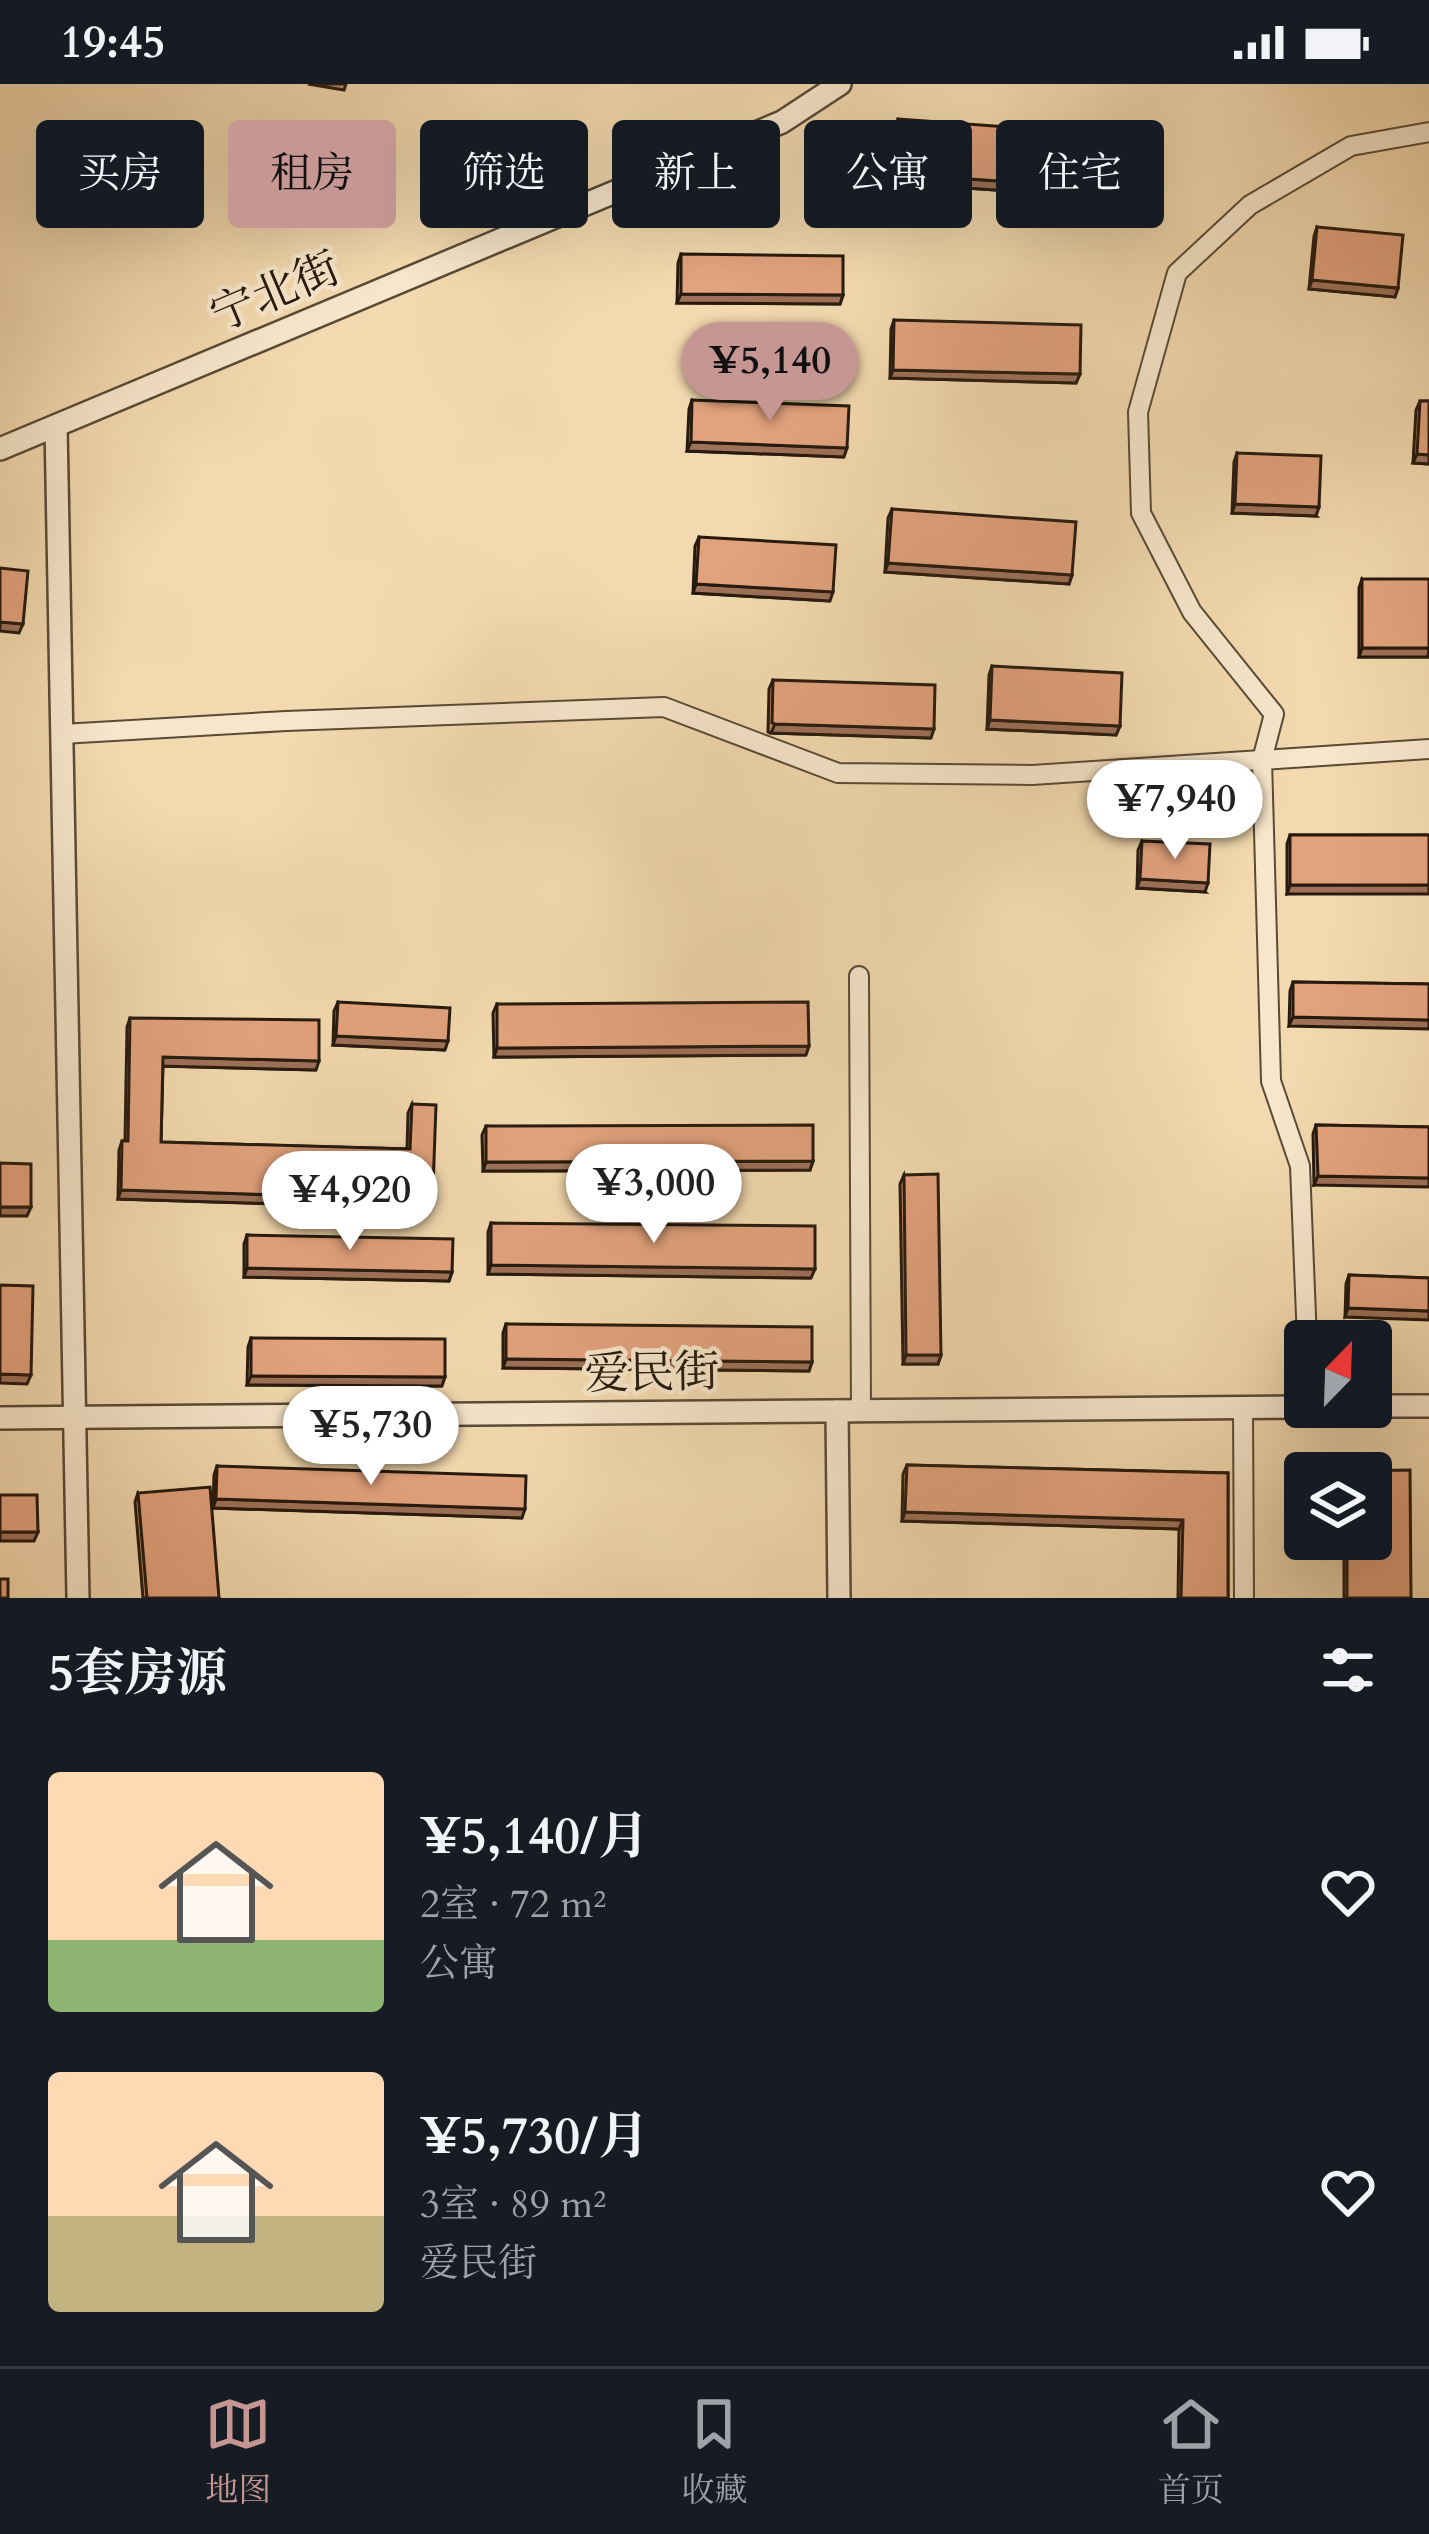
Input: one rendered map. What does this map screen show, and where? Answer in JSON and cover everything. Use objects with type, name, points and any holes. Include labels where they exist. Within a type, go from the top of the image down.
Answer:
[{"type":"street","name":"宁北街","points":[[0,448],[782,122],[840,84]]},
{"type":"street","points":[[1306,1320],[1300,1166],[1271,1081],[1262,760],[1274,714],[1192,612],[1141,513],[1138,412],[1178,273],[1250,205],[1351,146],[1429,132]]},
{"type":"street","points":[[56,426],[78,1598]]},
{"type":"street","points":[[62,734],[664,707],[838,773],[1032,775],[1429,749]]},
{"type":"street","points":[[859,976],[861,1411]]},
{"type":"street","points":[[1392,1406],[1429,1406]]},
{"type":"street","points":[[1243,1407],[1244,1598]]},
{"type":"street","name":"爱民街","points":[[0,1418],[1284,1407]]},
{"type":"street","points":[[837,1411],[839,1598]]},
{"type":"building","points":[[972,124],[996,126],[996,181],[972,179]]},
{"type":"building","points":[[1317,227],[1403,235],[1398,288],[1312,280]]},
{"type":"building","points":[[681,254],[843,256],[843,295],[681,294]]},
{"type":"building","points":[[894,320],[1081,325],[1080,374],[893,370]]},
{"type":"building","points":[[692,400],[849,406],[847,448],[691,442]]},
{"type":"building","points":[[1420,401],[1429,401],[1429,455],[1417,454]]},
{"type":"building","points":[[1237,453],[1321,456],[1319,507],[1235,504]]},
{"type":"building","points":[[892,509],[1076,522],[1072,575],[888,563]]},
{"type":"building","points":[[699,537],[836,545],[833,592],[696,584]]},
{"type":"building","points":[[0,568],[28,571],[23,624],[0,622]]},
{"type":"building","points":[[1362,579],[1429,579],[1429,648],[1362,648]]},
{"type":"building","points":[[992,666],[1122,673],[1120,726],[990,720]]},
{"type":"building","points":[[773,680],[935,685],[934,729],[775,724]]},
{"type":"building","points":[[1290,835],[1429,835],[1429,885],[1290,885]]},
{"type":"building","points":[[1142,841],[1210,844],[1208,883],[1140,879]]},
{"type":"building","points":[[1293,982],[1429,984],[1429,1020],[1293,1017]]},
{"type":"building","points":[[338,1002],[450,1008],[448,1041],[336,1036]]},
{"type":"building","points":[[808,1002],[809,1046],[497,1048],[497,1004]]},
{"type":"building","points":[[130,1018],[319,1020],[319,1061],[163,1057],[161,1142],[410,1149],[412,1104],[436,1105],[433,1188],[408,1186],[407,1199],[121,1190],[122,1141],[128,1141]]},
{"type":"building","points":[[813,1125],[813,1161],[486,1162],[486,1126]]},
{"type":"building","points":[[1316,1125],[1429,1127],[1429,1178],[1318,1176]]},
{"type":"building","points":[[0,1163],[31,1164],[31,1207],[0,1207]]},
{"type":"building","points":[[938,1174],[941,1355],[906,1355],[904,1175]]},
{"type":"building","points":[[491,1223],[815,1226],[815,1269],[491,1265]]},
{"type":"building","points":[[247,1235],[453,1239],[452,1272],[247,1268]]},
{"type":"building","points":[[1349,1275],[1429,1278],[1429,1311],[1348,1308]]},
{"type":"building","points":[[0,1285],[33,1286],[31,1375],[0,1374]]},
{"type":"building","points":[[506,1324],[812,1327],[812,1362],[506,1359]]},
{"type":"building","points":[[251,1338],[445,1339],[445,1377],[251,1376]]},
{"type":"building","points":[[907,1465],[1228,1473],[1228,1598],[1181,1598],[1183,1520],[905,1512]]},
{"type":"building","points":[[217,1466],[526,1476],[525,1509],[216,1499]]},
{"type":"building","points":[[1392,1470],[1410,1470],[1411,1598],[1347,1598],[1347,1560],[1392,1560]]},
{"type":"building","points":[[210,1487],[219,1598],[147,1598],[138,1493]]},
{"type":"building","points":[[0,1495],[37,1495],[38,1532],[0,1532]]},
{"type":"building","points":[[0,1579],[8,1579],[8,1598],[0,1598]]}]
